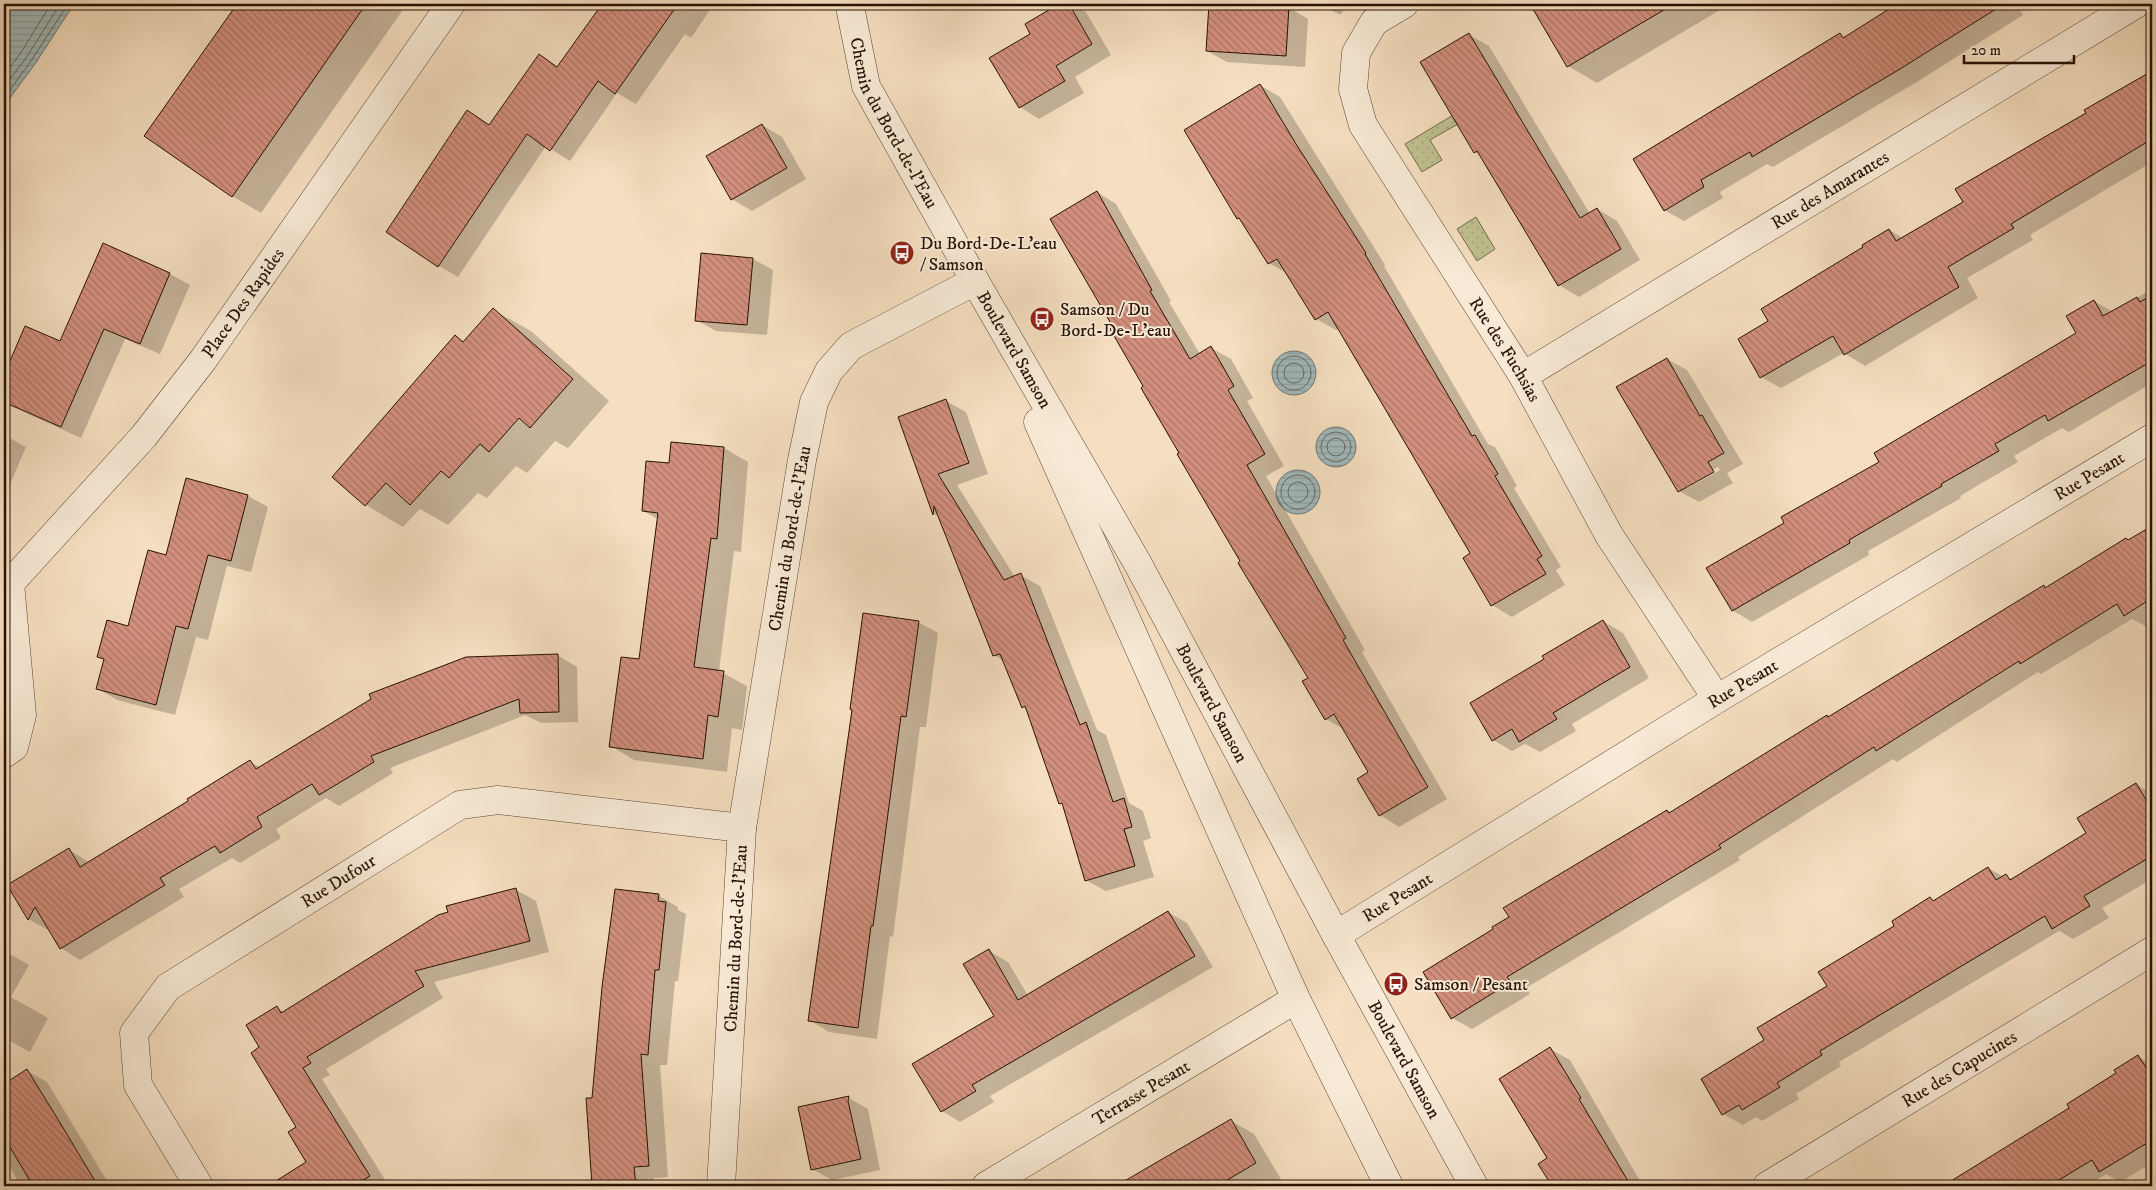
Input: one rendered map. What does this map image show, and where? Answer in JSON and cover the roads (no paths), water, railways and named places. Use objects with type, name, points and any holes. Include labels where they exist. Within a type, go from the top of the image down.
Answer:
[{"type":"street","name":"Place Des Rapides","points":[[4,754],[14,747],[22,715],[7,587],[144,436],[197,368],[451,4]]},
{"type":"street","name":"Chemin du Bord-de-l'Eau","points":[[721,1186],[742,828],[802,460],[814,402],[828,371],[850,346],[975,282],[866,86],[851,4]]},
{"type":"street","name":"Rue des Fuchsias","points":[[1404,4],[1374,22],[1356,53],[1353,89],[1363,125],[1523,376],[1609,535],[1717,699]]},
{"type":"street","name":"Rue des Amarantes","points":[[1523,376],[2136,4]]},
{"type":"street","name":"Boulevard Samson","points":[[975,282],[1138,564],[1336,935],[1474,1186]]},
{"type":"street","name":"Boulevard Samson","points":[[975,282],[1296,999],[1389,1186]]},
{"type":"street","name":"Rue Pesant","points":[[1336,935],[1717,699],[2152,438]]},
{"type":"street","name":"Rue Dufour","points":[[199,1186],[138,1085],[134,1033],[168,987],[460,805],[498,800],[742,828]]},
{"type":"street","name":"Rue des Capucines","points":[[1767,1186],[2152,951]]},
{"type":"street","name":"Terrasse Pesant","points":[[986,1186],[1296,999]]},
{"type":"water","points":[[4,4],[74,4],[35,64],[4,106]]},
{"type":"water","points":[[1294,351],[1306,355],[1312,361],[1316,373],[1312,385],[1306,391],[1294,395],[1282,391],[1276,385],[1272,373],[1276,361],[1282,355]]},
{"type":"water","points":[[1332,427],[1340,427],[1347,430],[1353,436],[1356,447],[1353,458],[1347,464],[1340,467],[1332,467],[1325,464],[1319,458],[1316,451],[1316,443],[1319,436],[1325,430]]},
{"type":"water","points":[[1298,470],[1310,474],[1316,480],[1320,492],[1316,504],[1310,510],[1298,514],[1286,510],[1280,504],[1276,492],[1280,480],[1286,474]]},
{"type":"place","name":"Du Bord-De-L'eau / Samson","points":[[902,253]]},
{"type":"place","name":"Samson / Du Bord-De-L'eau","points":[[1042,319]]},
{"type":"place","name":"Samson / Pesant","points":[[1396,984]]}]
